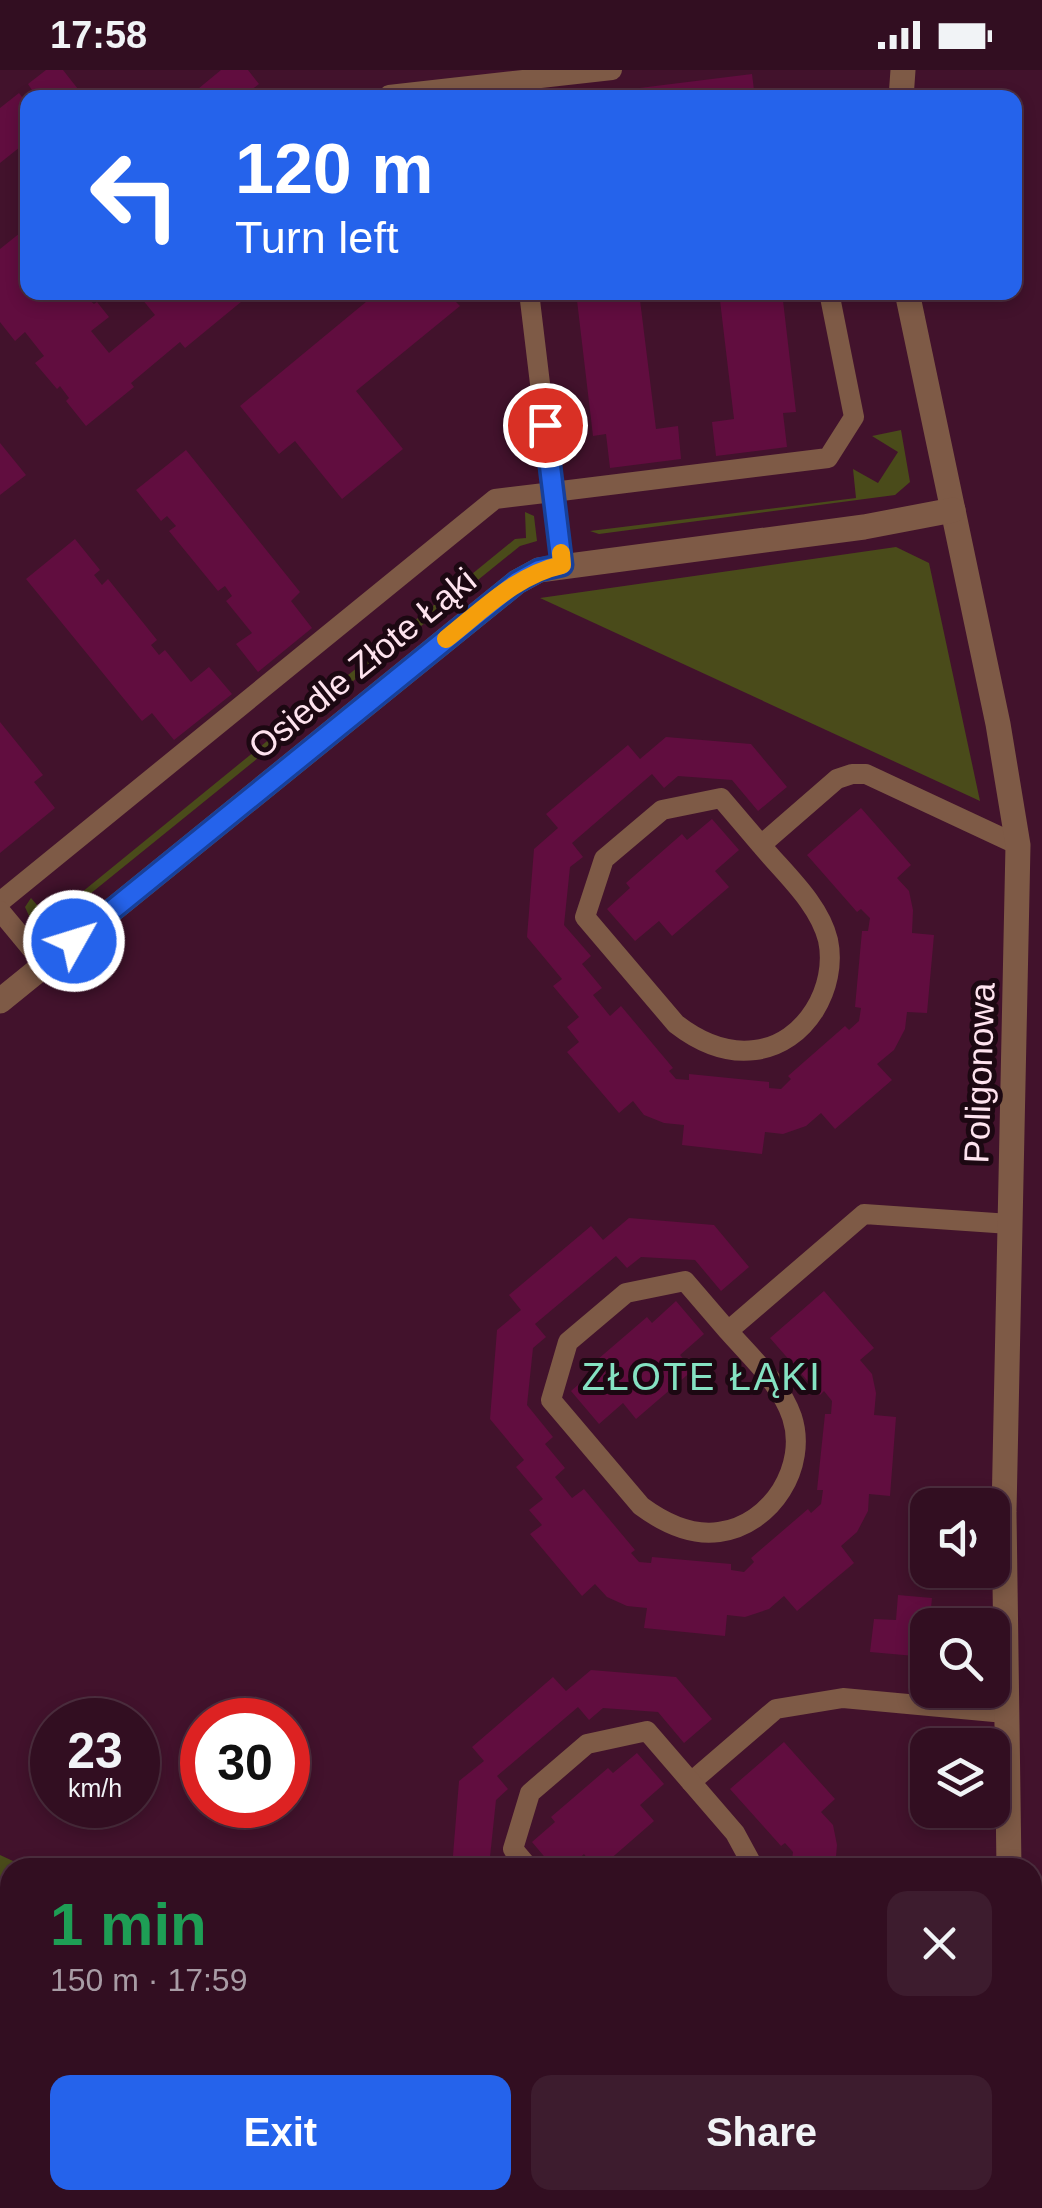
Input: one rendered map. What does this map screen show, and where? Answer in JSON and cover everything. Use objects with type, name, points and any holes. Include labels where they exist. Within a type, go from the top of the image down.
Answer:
[{"type":"street","name":"Poligonowa","points":[[909,300],[998,724],[1018,846],[1004,1512],[1008,1858]]},
{"type":"street","name":"Osiedle Złote Łąki","points":[[0,1001],[517,582],[539,570],[864,527],[952,510]]},
{"type":"lane","points":[[434,90],[612,70]]},
{"type":"lane","points":[[530,300],[562,565]]},
{"type":"lane","points":[[0,902],[494,499],[828,458],[854,417],[831,300]]},
{"type":"lane","points":[[761,845],[838,779],[866,774],[1018,846]]},
{"type":"lane","points":[[721,798],[761,845],[819,918],[827,936],[830,977],[824,997],[794,1031],[776,1044],[756,1050],[735,1050],[694,1038],[676,1024],[586,917],[604,859],[662,810],[721,798]]},
{"type":"lane","points":[[0,911],[44,965]]},
{"type":"lane","points":[[728,1330],[864,1214],[1010,1224]]},
{"type":"lane","points":[[685,1281],[728,1330],[785,1401],[793,1419],[796,1459],[789,1478],[760,1513],[741,1526],[721,1532],[700,1532],[659,1520],[641,1506],[551,1400],[568,1342],[626,1293],[685,1281]]},
{"type":"lane","points":[[691,1782],[776,1709],[843,1698],[1005,1713]]},
{"type":"lane","points":[[521,1858],[513,1849],[530,1793],[588,1744],[648,1732],[735,1833],[749,1858]]},
{"type":"shaded area","points":[[901,430],[910,482],[895,495],[599,534],[590,531],[856,498],[853,469],[878,483],[898,452],[872,436]]},
{"type":"shaded area","points":[[525,512],[534,516],[537,541],[520,546],[48,928],[41,928],[30,918],[25,907],[31,898],[49,919],[515,539],[526,538]]},
{"type":"shaded area","points":[[896,547],[929,563],[980,801],[540,598]]},
{"type":"building","points":[[46,70],[63,70],[79,90],[32,90],[28,84]]},
{"type":"building","points":[[221,70],[248,70],[259,84],[251,90],[197,90]]},
{"type":"building","points":[[752,74],[754,90],[623,90]]},
{"type":"building","points":[[19,93],[20,147],[0,163],[0,108]]},
{"type":"building","points":[[20,233],[20,300],[97,302],[109,317],[91,331],[109,353],[155,315],[143,300],[243,300],[185,348],[180,342],[86,426],[66,401],[69,398],[60,386],[57,389],[35,363],[44,356],[25,332],[15,341],[0,322],[0,249]]},
{"type":"building","points":[[368,300],[458,300],[460,306],[356,391],[403,449],[342,499],[295,441],[279,454],[240,406]]},
{"type":"building","points":[[577,300],[640,300],[656,429],[678,426],[681,459],[610,468],[606,434],[593,436]]},
{"type":"building","points":[[720,300],[783,300],[796,412],[783,413],[787,447],[716,456],[712,422],[734,419]]},
{"type":"building","points":[[0,443],[26,475],[0,495]]},
{"type":"building","points":[[186,450],[300,592],[291,601],[312,628],[258,672],[236,644],[252,633],[226,601],[232,596],[225,586],[218,591],[169,531],[176,526],[167,516],[161,521],[136,490]]},
{"type":"building","points":[[75,539],[100,570],[94,575],[102,585],[108,579],[157,640],[151,645],[159,655],[165,650],[191,682],[209,667],[232,694],[174,740],[152,713],[142,721],[26,579]]},
{"type":"building","points":[[0,722],[43,775],[34,782],[55,808],[0,853]]},
{"type":"building","points":[[666,737],[751,744],[787,787],[758,811],[732,780],[678,776],[664,788],[652,774],[572,843],[583,857],[570,867],[564,925],[591,956],[582,964],[602,988],[593,995],[610,1016],[621,1006],[673,1068],[669,1071],[676,1079],[689,1080],[689,1074],[769,1082],[769,1088],[781,1089],[791,1079],[788,1076],[845,1026],[849,1030],[859,1021],[861,1008],[855,1007],[862,931],[868,931],[870,918],[861,909],[857,912],[807,855],[861,808],[911,865],[897,878],[909,891],[912,933],[934,935],[927,1013],[907,1012],[905,1029],[894,1050],[877,1064],[892,1080],[835,1129],[821,1113],[806,1126],[783,1134],[765,1132],[762,1154],[682,1145],[684,1125],[644,1115],[633,1101],[619,1113],[567,1052],[579,1042],[567,1027],[579,1017],[553,986],[562,979],[527,937],[534,849],[558,828],[546,814],[628,745],[640,759]]},
{"type":"building","points":[[712,819],[739,850],[715,871],[729,887],[672,936],[659,921],[635,941],[607,909],[630,888],[626,883],[682,834],[687,840]]},
{"type":"building","points":[[629,1218],[714,1225],[749,1267],[721,1291],[695,1260],[641,1257],[627,1268],[616,1256],[535,1324],[546,1337],[533,1348],[527,1405],[553,1437],[545,1444],[565,1468],[555,1477],[572,1498],[584,1489],[635,1550],[631,1553],[639,1562],[651,1563],[652,1557],[731,1564],[731,1570],[744,1572],[754,1562],[751,1558],[808,1509],[811,1513],[821,1504],[823,1490],[817,1490],[825,1414],[831,1414],[832,1401],[824,1391],[820,1395],[770,1338],[824,1291],[874,1348],[860,1360],[872,1374],[876,1393],[874,1415],[896,1417],[890,1496],[869,1494],[868,1511],[857,1532],[841,1546],[854,1563],[797,1611],[784,1596],[769,1609],[745,1617],[727,1615],[725,1636],[644,1628],[647,1608],[627,1606],[607,1597],[595,1584],[582,1596],[530,1534],[542,1525],[529,1510],[543,1499],[516,1467],[524,1460],[490,1419],[497,1330],[521,1310],[509,1295],[591,1226],[603,1240]]},
{"type":"building","points":[[676,1301],[704,1334],[680,1355],[693,1370],[636,1419],[623,1403],[599,1424],[571,1391],[594,1371],[590,1366],[647,1317],[652,1323]]},
{"type":"building","points":[[898,1595],[932,1598],[931,1608],[910,1608],[910,1656],[870,1652],[874,1619],[896,1620]]},
{"type":"building","points":[[591,1670],[676,1677],[712,1719],[684,1743],[658,1712],[603,1708],[589,1720],[578,1707],[497,1776],[508,1789],[496,1800],[491,1858],[453,1858],[459,1781],[484,1761],[472,1747],[553,1677],[566,1691]]},
{"type":"building","points":[[784,1742],[835,1799],[821,1812],[833,1825],[836,1858],[792,1858],[793,1852],[785,1843],[781,1846],[730,1789]]},
{"type":"building","points":[[637,1753],[664,1784],[640,1805],[654,1821],[611,1858],[587,1858],[584,1854],[580,1858],[546,1858],[532,1842],[555,1822],[551,1817],[608,1768],[613,1773]]},
{"type":"slow traffic","points":[[446,639],[517,582],[539,570],[562,565],[561,553]]},
{"type":"district","name":"ZŁOTE ŁĄKI","points":[[702,1377]]},
{"type":"route","points":[[74,941],[517,582],[539,570],[562,565],[545,425]]}]
